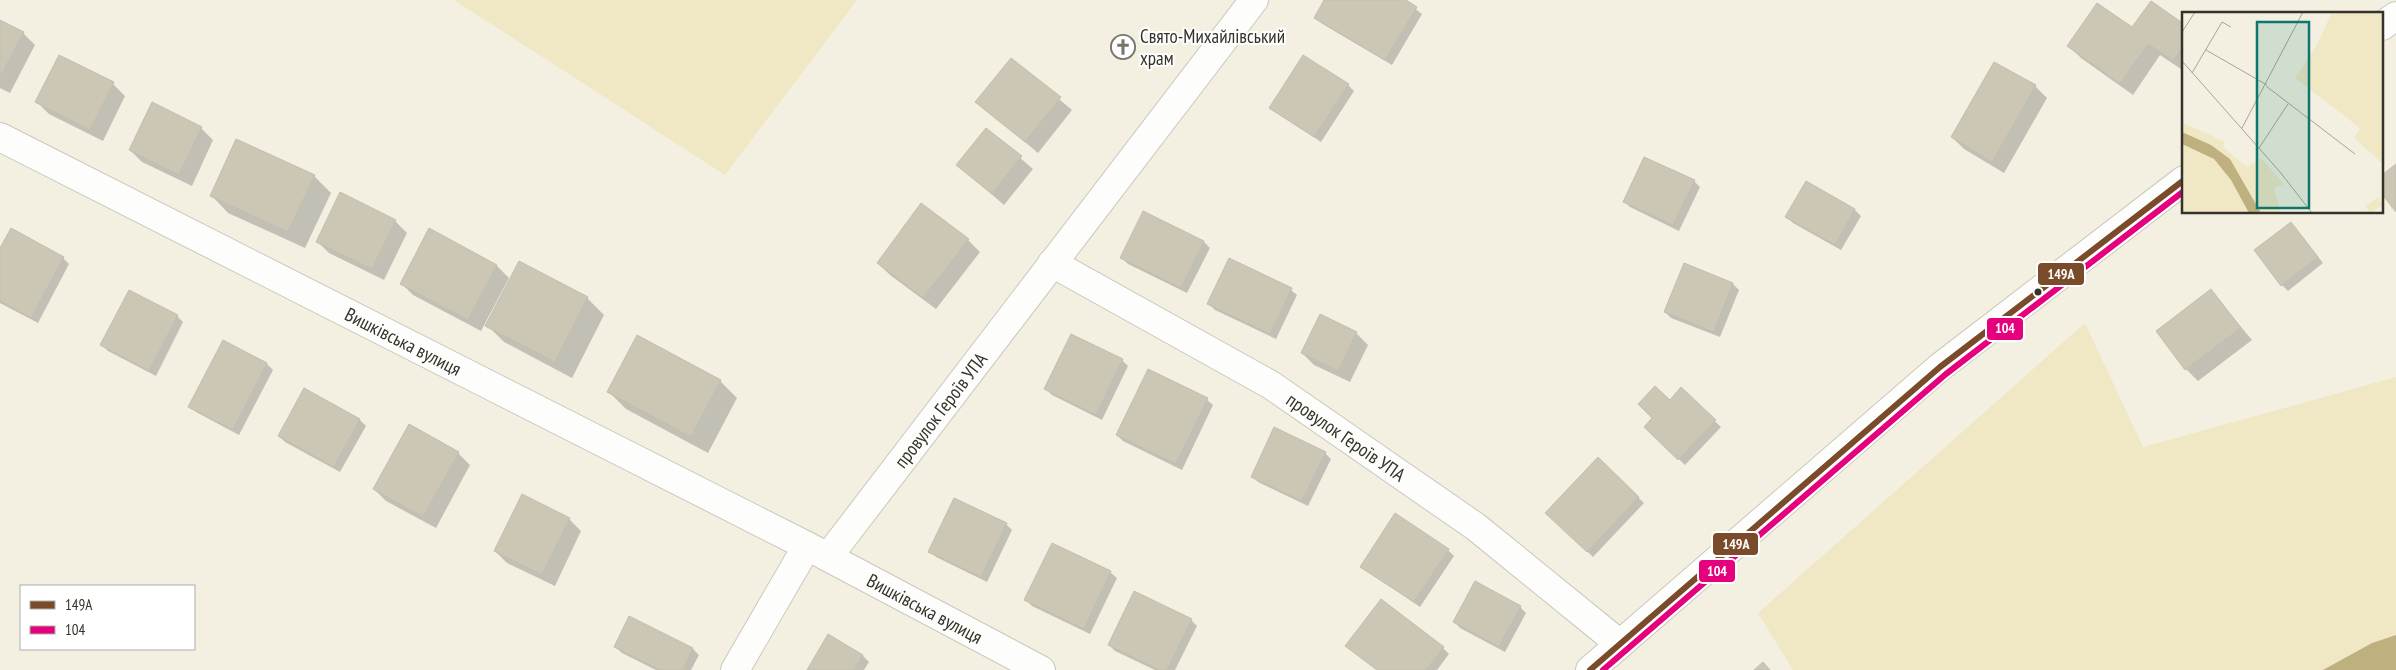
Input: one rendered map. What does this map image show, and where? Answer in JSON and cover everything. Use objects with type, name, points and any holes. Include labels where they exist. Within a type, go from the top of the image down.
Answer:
[{"type":"street","name":"провулок Героїв УПА","points":[[817,551],[1052,263],[1254,0]]},
{"type":"street","points":[[2384,25],[2396,16]]},
{"type":"street","name":"Вишківська вулиця","points":[[0,137],[817,551],[1041,670]]},
{"type":"street","points":[[1590,670],[1940,367],[2182,182]]},
{"type":"street","name":"провулок Героїв УПА","points":[[1052,263],[1271,384],[1476,527],[1620,644]]},
{"type":"street","points":[[735,670],[817,551]]},
{"type":"shaded area","points":[[454,0],[857,0],[725,175]]},
{"type":"shaded area","points":[[2085,323],[2143,447],[2396,377],[2396,635],[2372,643],[2323,670],[1793,670],[1758,613]]},
{"type":"shaded area","points":[[2396,635],[2396,670],[2323,670],[2372,643]]},
{"type":"building","points":[[1324,0],[1406,0],[1417,7],[1385,60],[1314,18]]},
{"type":"building","points":[[2151,1],[2182,23],[2182,49],[2173,61],[2148,44],[2120,84],[2067,46],[2097,3],[2132,27]]},
{"type":"building","points":[[0,20],[24,32],[0,77]]},
{"type":"building","points":[[59,55],[114,82],[90,130],[35,102]]},
{"type":"building","points":[[1303,55],[1349,84],[1314,137],[1269,108]]},
{"type":"building","points":[[1011,58],[1061,97],[1025,142],[975,102]]},
{"type":"building","points":[[1994,62],[2036,85],[1992,162],[1951,137]]},
{"type":"building","points":[[152,102],[202,127],[179,175],[129,150]]},
{"type":"building","points":[[986,128],[1022,156],[992,194],[956,165]]},
{"type":"building","points":[[236,139],[315,175],[288,232],[210,196]]},
{"type":"building","points":[[1644,157],[1695,180],[1673,225],[1623,202]]},
{"type":"building","points":[[2396,164],[2396,211],[2384,197],[2384,173]]},
{"type":"building","points":[[1806,181],[1855,209],[1835,245],[1785,217]]},
{"type":"building","points":[[340,192],[396,220],[372,269],[316,242]]},
{"type":"building","points":[[921,203],[969,239],[923,298],[877,263]]},
{"type":"building","points":[[1143,211],[1204,241],[1181,288],[1120,258]]},
{"type":"building","points":[[2291,222],[2318,257],[2281,286],[2254,250]]},
{"type":"building","points":[[11,228],[64,257],[31,318],[0,301],[0,248]]},
{"type":"building","points":[[429,228],[497,265],[468,320],[400,284]]},
{"type":"building","points":[[1229,258],[1292,288],[1270,334],[1207,304]]},
{"type":"building","points":[[519,261],[588,297],[555,362],[485,326]]},
{"type":"building","points":[[1684,263],[1733,283],[1714,332],[1664,312]]},
{"type":"building","points":[[2211,289],[2241,328],[2185,370],[2156,331]]},
{"type":"building","points":[[129,290],[178,315],[149,371],[100,345]]},
{"type":"building","points":[[1320,314],[1357,332],[1338,371],[1301,353]]},
{"type":"building","points":[[1071,334],[1123,359],[1096,415],[1044,389]]},
{"type":"building","points":[[637,335],[721,380],[691,437],[607,392]]},
{"type":"building","points":[[223,340],[267,363],[233,430],[188,407]]},
{"type":"building","points":[[1148,369],[1208,398],[1176,464],[1116,435]]},
{"type":"building","points":[[1655,386],[1670,400],[1681,387],[1716,420],[1678,460],[1644,427],[1652,418],[1638,404]]},
{"type":"building","points":[[304,388],[360,419],[334,467],[278,436]]},
{"type":"building","points":[[409,424],[459,452],[423,517],[373,489]]},
{"type":"building","points":[[1274,427],[1326,452],[1302,501],[1251,477]]},
{"type":"building","points":[[1598,457],[1639,497],[1587,552],[1545,513]]},
{"type":"building","points":[[522,494],[570,518],[542,575],[494,551]]},
{"type":"building","points":[[954,498],[1007,523],[981,577],[928,552]]},
{"type":"building","points":[[1395,513],[1449,549],[1414,602],[1360,567]]},
{"type":"building","points":[[1052,543],[1111,571],[1084,629],[1024,600]]},
{"type":"building","points":[[1475,581],[1521,606],[1499,647],[1453,622]]},
{"type":"building","points":[[1134,591],[1192,619],[1167,670],[1159,670],[1108,645]]},
{"type":"building","points":[[1381,599],[1444,647],[1426,670],[1377,670],[1345,646]]},
{"type":"building","points":[[629,616],[693,648],[683,670],[660,670],[614,647]]},
{"type":"building","points":[[828,634],[863,655],[855,670],[807,670]]},
{"type":"building","points":[[1763,662],[1770,670],[1754,670]]},
{"type":"transit line","name":"149А","points":[[1590,670],[1940,367],[2182,182]]},
{"type":"transit line","name":"104","points":[[1603,670],[1946,374],[2182,193]]},
{"type":"place","name":"Свято-Михайлівський храм","points":[[1123,47]]}]
